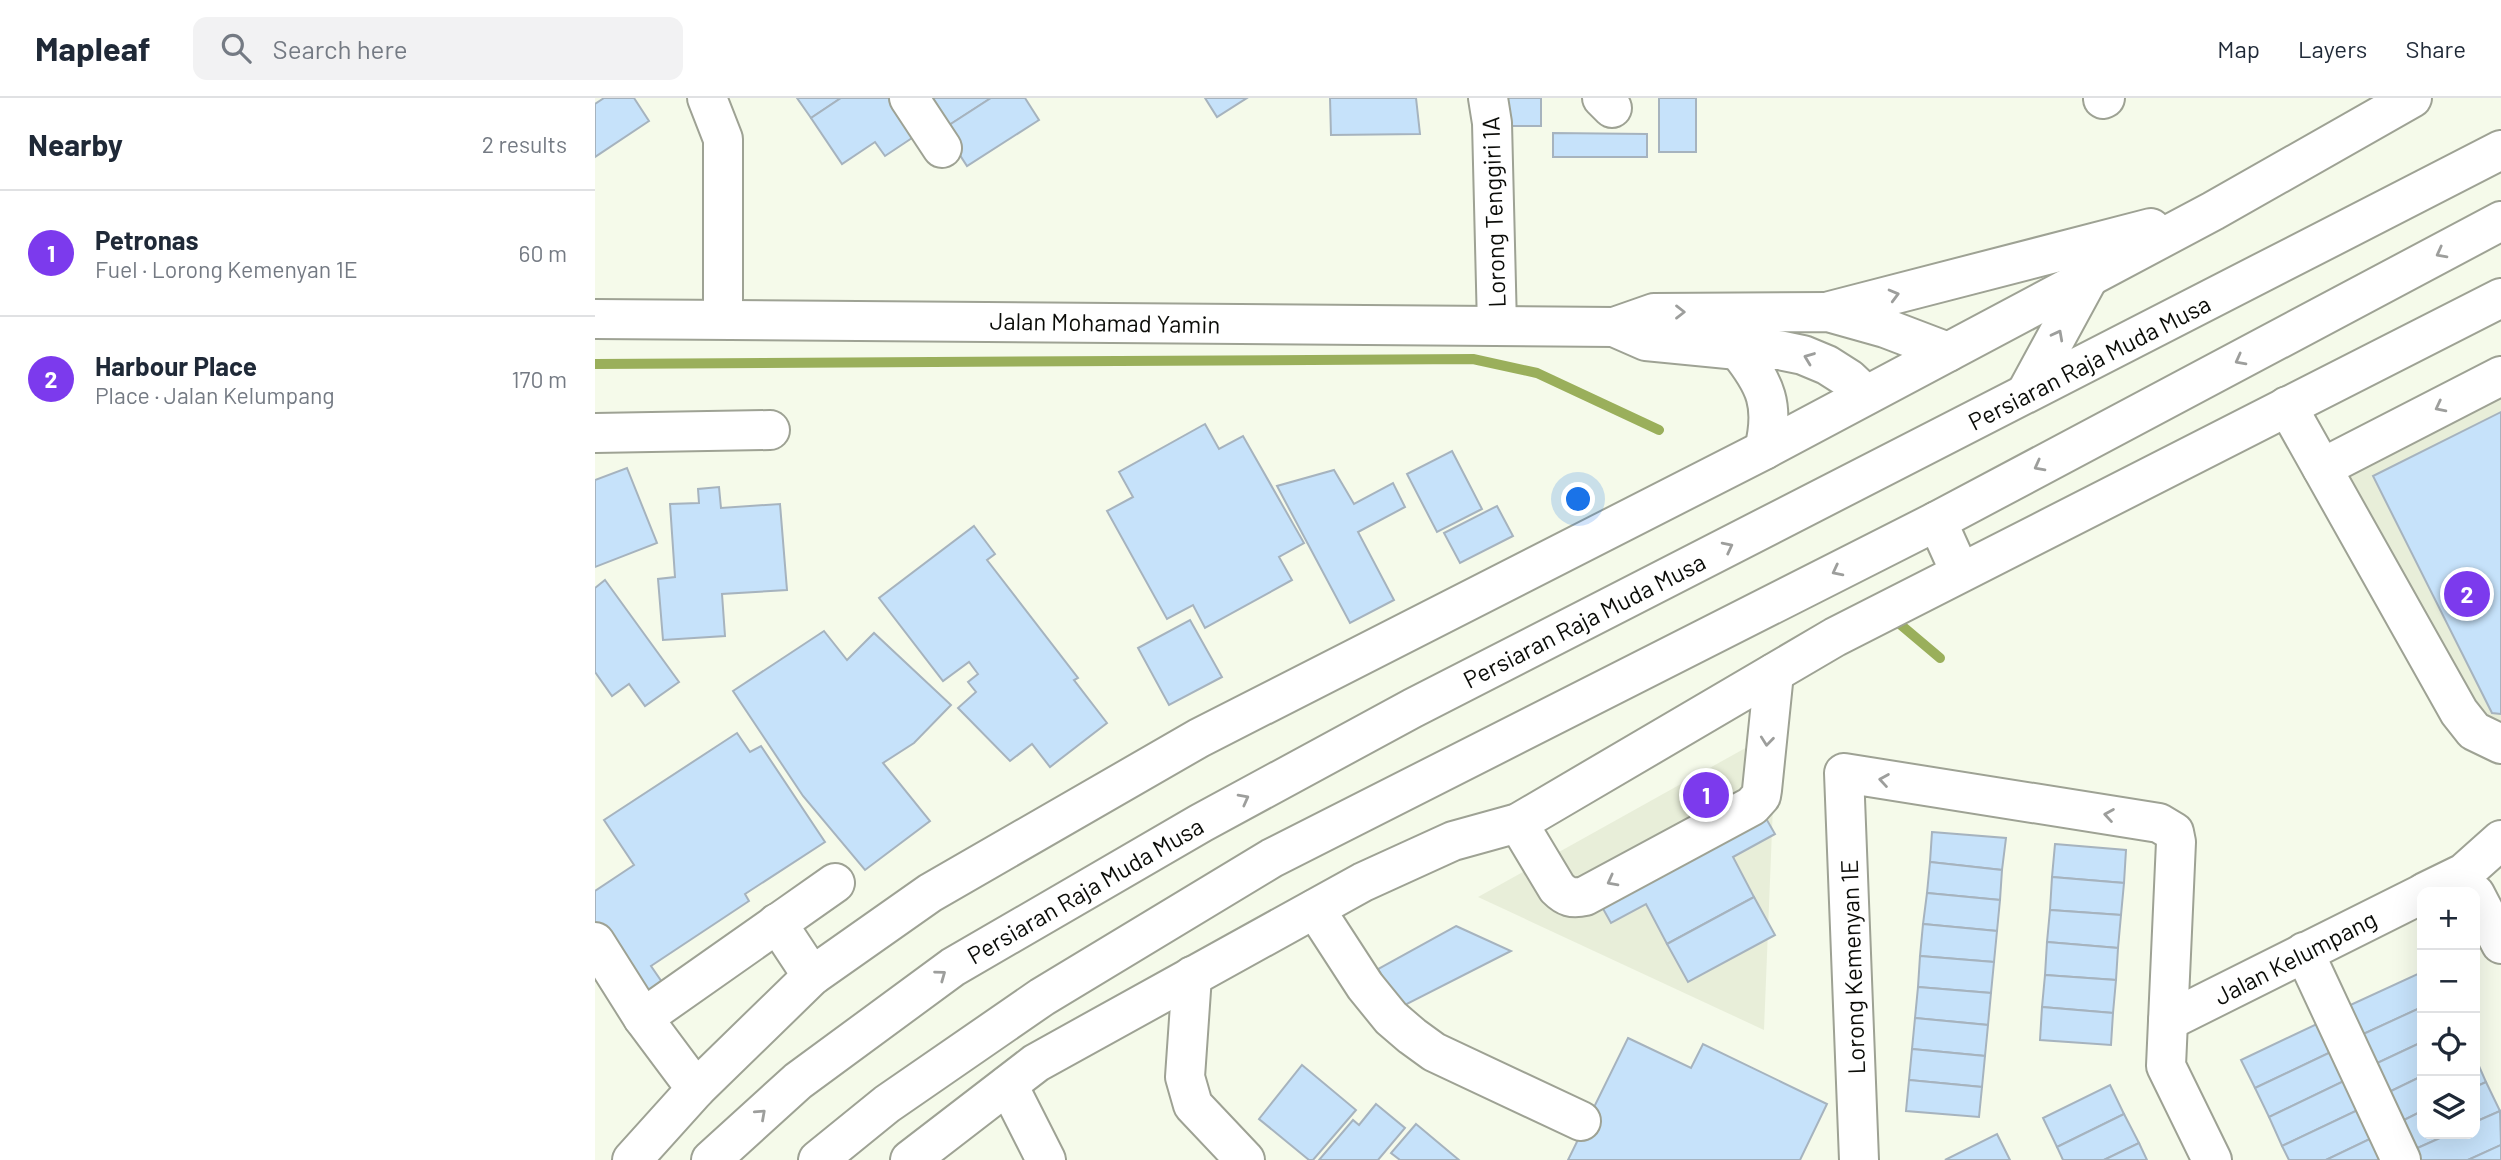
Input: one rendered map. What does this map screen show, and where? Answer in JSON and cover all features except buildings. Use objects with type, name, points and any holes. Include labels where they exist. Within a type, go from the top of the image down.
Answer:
[{"type":"street","points":[[707,98],[723,139],[725,163],[723,319]]},
{"type":"street","points":[[909,98],[942,148]]},
{"type":"street","name":"Lorong Tenggiri 1A","points":[[1488,98],[1492,123],[1497,326]]},
{"type":"street","points":[[632,1160],[696,1089],[812,976],[930,893],[1199,738],[1764,450],[2213,211],[2412,98]]},
{"type":"street","name":"Persiaran Raja Muda Musa","points":[[711,1160],[798,1081],[953,967],[1189,829],[1413,708],[2501,150]]},
{"type":"street","points":[[1828,312],[2213,211]]},
{"type":"street","points":[[818,1160],[887,1104],[1042,998],[1272,858],[1937,521],[2501,220]]},
{"type":"street","points":[[2026,393],[2089,277]]},
{"type":"street","points":[[910,1160],[1036,1063],[1363,882],[1453,841],[1518,822],[1835,637],[2501,298]]},
{"type":"street","name":"Jalan Mohamad Yamin","points":[[595,319],[1614,327],[1654,313],[1828,312],[1885,328],[1948,352]]},
{"type":"street","name":"Jalan Mohamad Yamin","points":[[1614,327],[1646,341],[1803,355],[1838,372],[1866,395]]},
{"type":"street","points":[[1738,350],[1758,374],[1769,405],[1769,428],[1764,450]]},
{"type":"street","points":[[2322,468],[2501,376]]},
{"type":"street","points":[[2287,407],[2459,712],[2474,731],[2501,744]]},
{"type":"street","points":[[595,433],[770,430]]},
{"type":"street","points":[[1937,521],[1960,572]]},
{"type":"street","points":[[1518,822],[1557,888],[1564,895],[1574,898],[1585,896],[1752,806],[1761,796],[1762,790],[1774,673]]},
{"type":"street","name":"Lorong Kemenyan 1E","points":[[1859,1160],[1844,773],[2159,822],[2174,832],[2176,842],[2168,1021]]},
{"type":"street","name":"Jalan Kelumpang","points":[[2471,886],[2501,840]]},
{"type":"street","points":[[643,1018],[835,883]]},
{"type":"street","points":[[2471,886],[2501,944]]},
{"type":"street","name":"Jalan Kelumpang","points":[[2168,1021],[2417,896]]},
{"type":"street","points":[[1315,909],[1365,986],[1391,1018],[1412,1037],[1434,1052],[1581,1121]]},
{"type":"street","points":[[777,923],[812,976]]},
{"type":"street","points":[[595,942],[643,1018],[696,1089]]},
{"type":"street","points":[[2304,952],[2400,1160]]},
{"type":"street","points":[[1192,976],[1185,1077],[1193,1105],[1245,1160]]},
{"type":"street","points":[[2168,1021],[2166,1066],[2212,1160]]},
{"type":"street","points":[[1008,1085],[1046,1160]]},
{"type":"shaded area","points":[[2501,389],[2501,734],[2479,723],[2338,473]]},
{"type":"shaded area","points":[[1776,731],[1764,1030],[1478,897]]},
{"type":"waterway","points":[[595,364],[1473,359],[1537,373],[1659,430]]},
{"type":"waterway","points":[[1895,620],[1940,658]]},
{"type":"place","name":"Harbour Place","points":[[2467,594]]},
{"type":"place","name":"Petronas","points":[[1706,795]]}]
